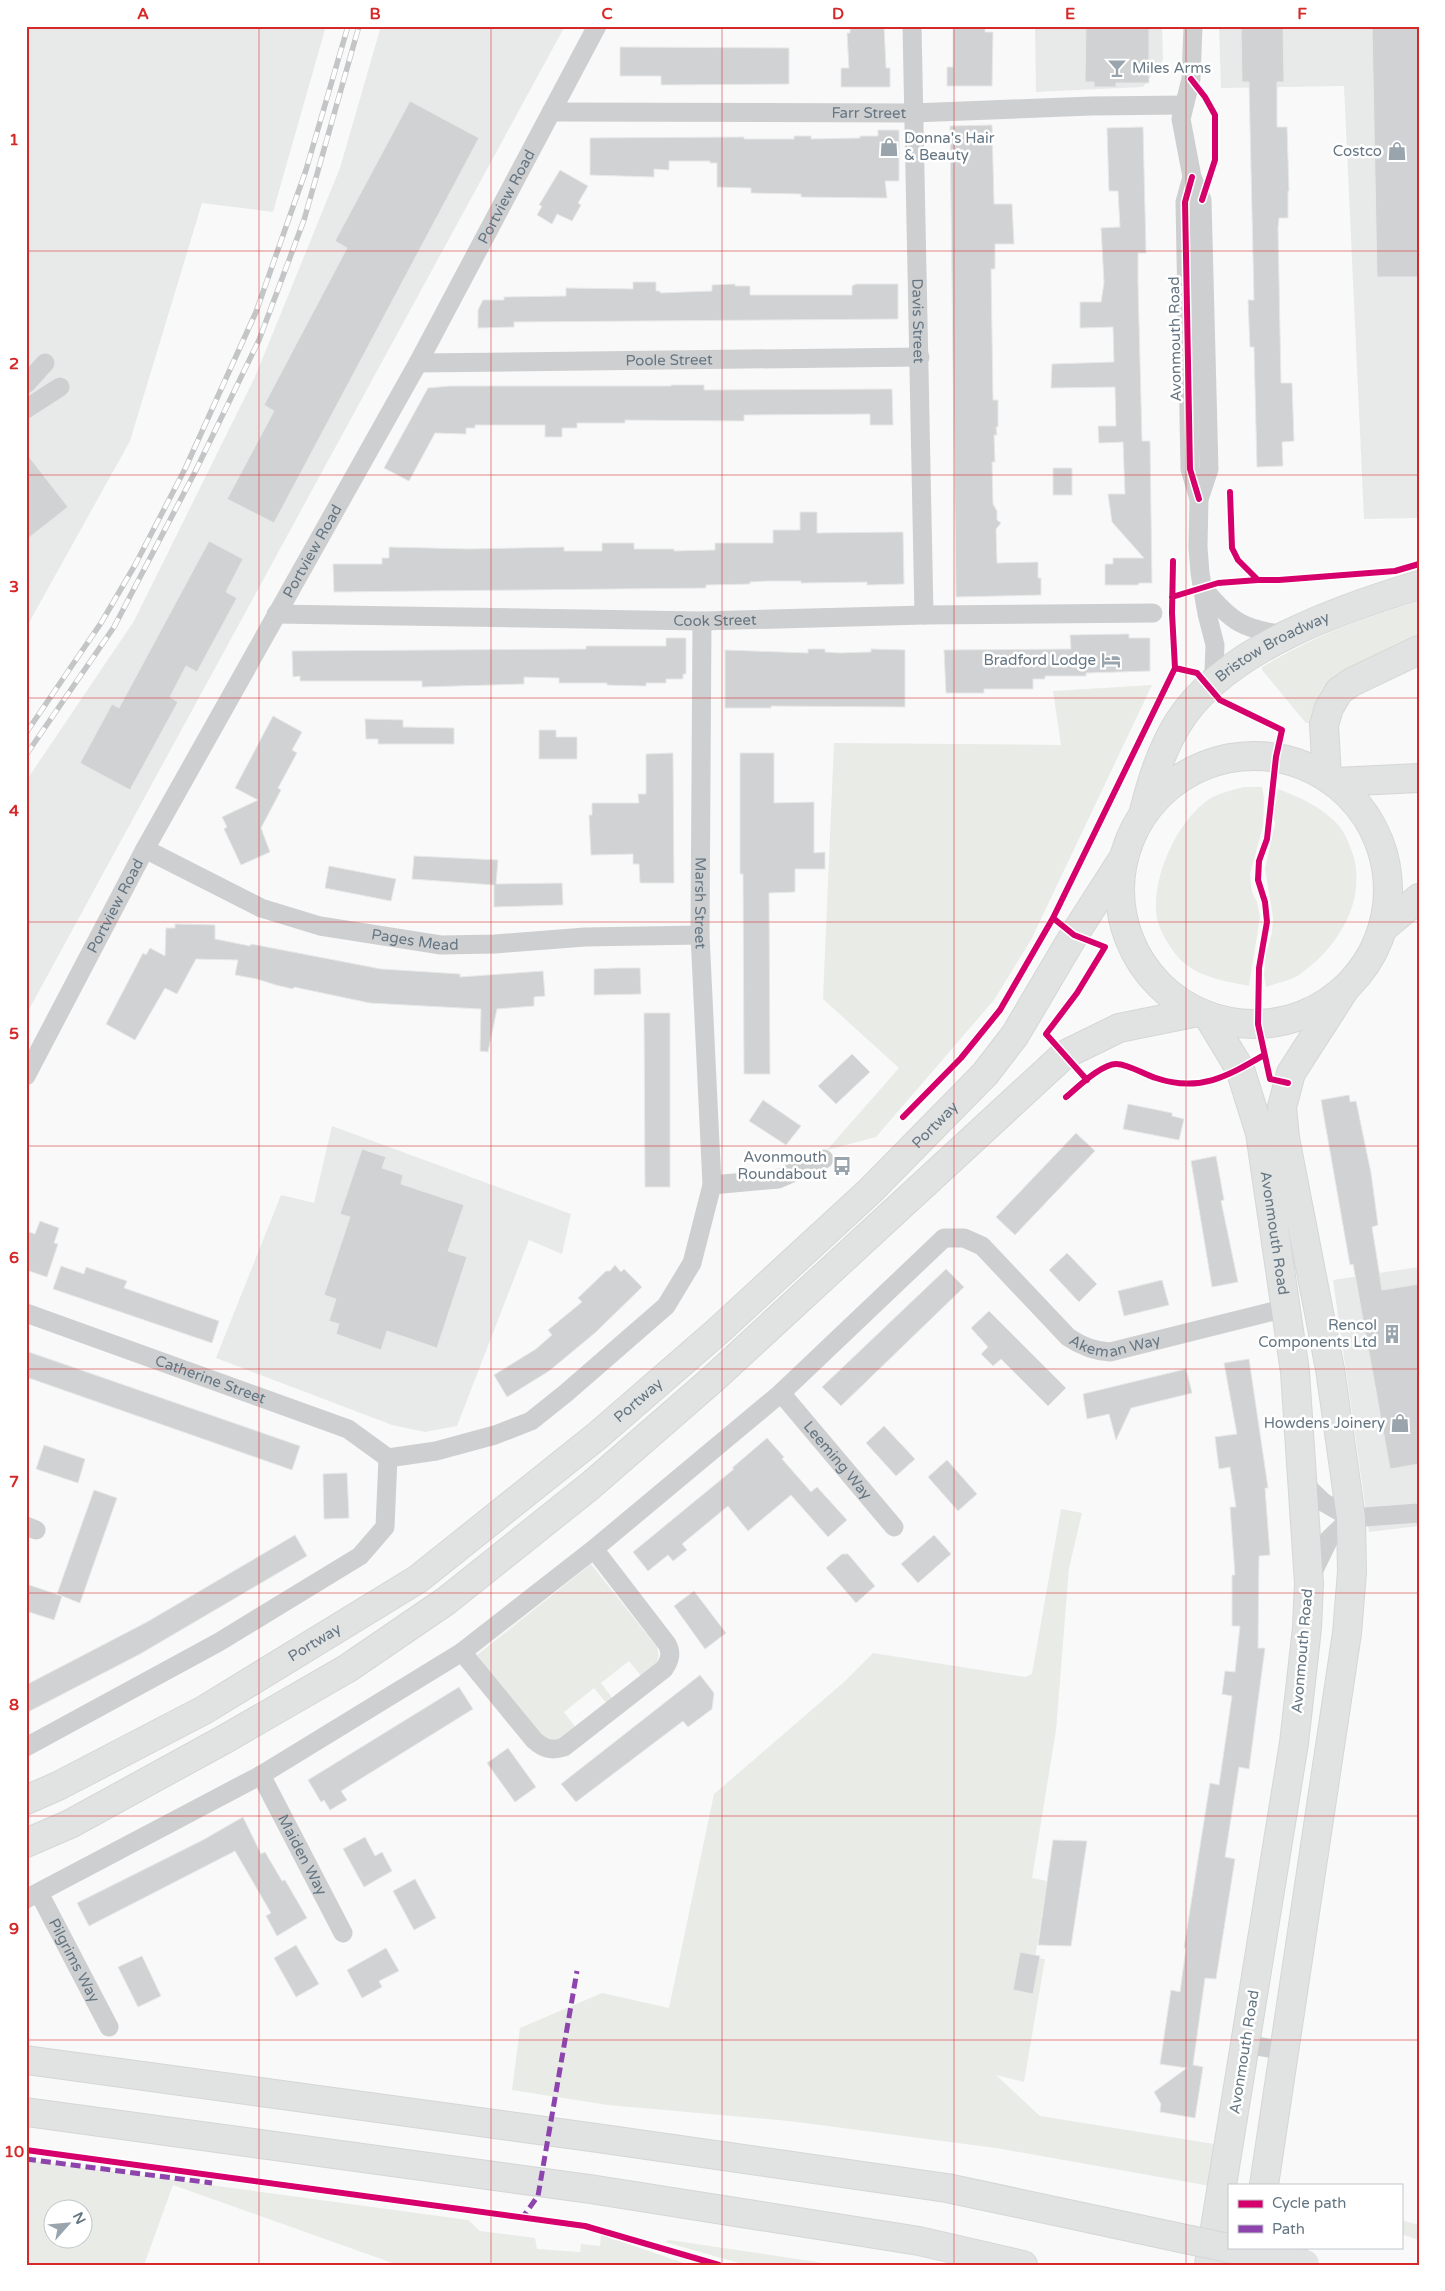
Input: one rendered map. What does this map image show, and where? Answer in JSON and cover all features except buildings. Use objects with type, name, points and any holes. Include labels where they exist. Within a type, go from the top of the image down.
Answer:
[{"type":"main road","name":"Bristow Broadway","points":[[1144,813],[1153,774],[1166,746],[1179,722],[1209,686],[1246,658],[1287,635],[1369,600],[1419,585]]},
{"type":"main road","points":[[1331,780],[1324,725],[1329,708],[1339,691],[1352,682],[1419,650]]},
{"type":"main road","points":[[1250,755],[1276,757],[1303,764],[1331,780],[1355,801],[1366,816],[1382,848],[1388,874],[1388,901],[1384,927],[1368,961],[1345,989],[1319,1008],[1305,1015],[1282,1022],[1258,1024],[1232,1022],[1203,1014],[1166,991],[1150,974],[1133,948],[1123,919],[1120,896],[1124,857],[1132,834],[1144,813],[1158,796],[1175,781],[1198,767],[1223,759],[1250,755]]},
{"type":"main road","points":[[1331,780],[1419,778]]},
{"type":"main road","name":"Portway","points":[[26,1800],[58,1786],[204,1710],[418,1579],[597,1436],[718,1331],[870,1191],[985,1074],[1015,1035],[1074,935],[1124,857]]},
{"type":"main road","points":[[1384,927],[1419,898]]},
{"type":"main road","name":"Avonmouth Road","points":[[1264,2184],[1347,1633],[1352,1572],[1351,1518],[1330,1369],[1285,1138],[1282,1107],[1290,1073],[1345,989]]},
{"type":"main road","points":[[26,1843],[70,1824],[332,1678],[446,1601],[590,1486],[713,1379],[1064,1055],[1119,1028],[1203,1014]]},
{"type":"main road","name":"Avonmouth Road","points":[[1203,1014],[1240,1069],[1260,1133],[1295,1372],[1309,1583],[1307,1628],[1294,1743],[1209,2265]]},
{"type":"main road","points":[[26,2060],[947,2188],[1228,2248]]},
{"type":"main road","points":[[26,2112],[590,2189],[919,2241],[1023,2265]]},
{"type":"main road","points":[[1229,2248],[1306,2264]]},
{"type":"main road","points":[[1248,2265],[1251,2248]]},
{"type":"street","name":"Portview Road","points":[[26,1076],[145,849],[418,363],[597,26]]},
{"type":"street","name":"Davis Street","points":[[912,26],[924,615]]},
{"type":"street","name":"Avonmouth Road","points":[[1193,26],[1192,79],[1182,119],[1182,131],[1192,177],[1185,202],[1188,386],[1190,468],[1199,499],[1198,547],[1203,588],[1215,645],[1214,671],[1209,686]]},
{"type":"street","name":"Farr Street","points":[[551,112],[913,113],[1091,106],[1184,105]]},
{"type":"street","name":"Poole Street","points":[[418,363],[920,357]]},
{"type":"street","points":[[26,384],[45,363]]},
{"type":"street","points":[[26,409],[60,387]]},
{"type":"street","points":[[1203,588],[1222,610],[1243,626],[1260,632],[1287,635]]},
{"type":"street","name":"Cook Street","points":[[276,614],[702,621],[924,615],[1153,613]]},
{"type":"street","name":"Marsh Street","points":[[702,621],[700,934],[712,1185]]},
{"type":"street","name":"Pages Mead","points":[[145,849],[261,908],[320,926],[441,945],[494,944],[584,937],[700,934]]},
{"type":"street","points":[[26,1747],[219,1642],[360,1556],[385,1527],[388,1458],[436,1451],[495,1435],[531,1421],[566,1393],[666,1306],[692,1263],[712,1185],[778,1179],[824,1159]]},
{"type":"street","name":"Akeman Way","points":[[781,1393],[944,1238],[964,1238],[982,1246],[1068,1337],[1078,1344],[1098,1351],[1110,1352],[1286,1308]]},
{"type":"street","name":"Catherine Street","points":[[26,1313],[348,1429],[388,1458]]},
{"type":"street","points":[[33,1896],[262,1775],[462,1652],[594,1549],[781,1393]]},
{"type":"street","name":"Leeming Way","points":[[781,1393],[894,1527]]},
{"type":"street","points":[[1302,1482],[1322,1502],[1351,1518],[1419,1513]]},
{"type":"street","points":[[1309,1583],[1329,1539],[1351,1518]]},
{"type":"street","points":[[462,1652],[534,1740],[547,1749],[554,1750],[564,1747],[664,1669],[670,1657],[667,1644],[594,1549]]},
{"type":"street","name":"Maiden Way","points":[[262,1775],[343,1933]]},
{"type":"street","name":"Pilgrims Way","points":[[33,1896],[109,2027]]},
{"type":"street","points":[[1245,2044],[1285,2051]]},
{"type":"shaded area","points":[[26,26],[326,26],[273,212],[202,203],[130,441],[26,628]]},
{"type":"shaded area","points":[[381,26],[565,26],[26,1015],[26,781],[134,621],[255,377],[340,168]]},
{"type":"shaded area","points":[[1035,26],[1162,26],[1163,60],[1143,87],[1036,92]]},
{"type":"shaded area","points":[[1219,26],[1419,26],[1419,518],[1364,519],[1344,86],[1221,88]]},
{"type":"shaded area","points":[[1419,601],[1419,635],[1338,674],[1322,690],[1310,723],[1306,723],[1262,670],[1262,667],[1281,656],[1319,637],[1358,621]]},
{"type":"shaded area","points":[[1152,685],[1031,940],[994,1000],[876,1137],[827,1150],[899,1068],[823,999],[834,743],[1061,745],[1053,691]]},
{"type":"shaded area","points":[[1244,787],[1262,787],[1264,798],[1263,826],[1250,874],[1252,892],[1257,902],[1260,917],[1249,986],[1214,978],[1189,967],[1169,945],[1161,931],[1156,911],[1156,897],[1163,866],[1176,837],[1185,824],[1194,812],[1209,799]]},
{"type":"shaded area","points":[[1278,789],[1311,804],[1327,814],[1340,827],[1354,858],[1355,892],[1345,924],[1325,952],[1299,975],[1266,987],[1264,975],[1266,954],[1272,933],[1273,917],[1265,869],[1275,824],[1273,815]]},
{"type":"shaded area","points":[[332,1126],[571,1214],[562,1254],[529,1240],[457,1426],[425,1432],[392,1425],[216,1358],[281,1195],[314,1203]]},
{"type":"shaded area","points":[[1419,1267],[1419,1526],[1369,1532],[1333,1280]]},
{"type":"shaded area","points":[[1061,1509],[1082,1513],[1069,1568],[1056,1730],[1032,1878],[1047,1881],[1035,1958],[1045,1959],[1024,2082],[996,2075],[1040,2116],[1214,2144],[1210,2186],[996,2148],[789,2121],[608,2105],[512,2090],[520,2028],[602,1993],[669,2008],[714,1794],[844,1682],[873,1653],[1025,1677],[1032,1674]]},
{"type":"shaded area","points":[[591,1564],[657,1647],[658,1657],[656,1665],[642,1677],[629,1661],[601,1683],[613,1699],[607,1704],[594,1688],[564,1712],[576,1728],[564,1738],[545,1741],[477,1655]]},
{"type":"shaded area","points":[[26,2160],[468,2220],[480,2231],[535,2238],[537,2249],[580,2252],[581,2244],[600,2246],[601,2235],[690,2265],[398,2265],[173,2185],[144,2265],[32,2263],[26,2259]]},
{"type":"shaded area","points":[[1402,2220],[1419,2225],[1419,2240],[1402,2234]]},
{"type":"shaded area","points":[[669,2240],[829,2265],[746,2265],[665,2242]]},
{"type":"railway","points":[[26,733],[101,623],[135,565],[185,469],[256,312],[306,170],[348,26]]},
{"type":"railway","points":[[26,755],[114,627],[195,472],[259,340],[304,220],[359,26]]},
{"type":"marked path","points":[[520,2217],[522,2218],[538,2196],[577,1971]]},
{"type":"marked path","points":[[26,2159],[212,2183]]},
{"type":"cycle path","points":[[1191,79],[1205,97],[1215,115],[1215,160],[1202,200]]},
{"type":"cycle path","points":[[1192,177],[1185,202],[1190,469],[1199,499]]},
{"type":"cycle path","points":[[1230,492],[1232,548],[1238,560],[1258,580],[1395,571],[1419,564]]},
{"type":"cycle path","points":[[903,1117],[961,1058],[1000,1010],[1053,918],[1175,668],[1172,613],[1173,561]]},
{"type":"cycle path","points":[[1172,597],[1218,583],[1258,580]]},
{"type":"cycle path","points":[[1175,668],[1197,673],[1220,700],[1282,730],[1276,757],[1267,839],[1259,861],[1258,880],[1265,902],[1267,922],[1259,968],[1258,1024],[1270,1079],[1288,1083]]},
{"type":"cycle path","points":[[1053,918],[1074,935],[1105,947],[1077,993],[1046,1034],[1087,1080]]},
{"type":"cycle path","points":[[1066,1097],[1104,1067],[1111,1065],[1126,1066],[1152,1077],[1186,1084],[1213,1080],[1238,1070],[1264,1055]]},
{"type":"cycle path","points":[[26,2150],[585,2226],[719,2265]]},
{"type":"place","name":"Miles Arms","points":[[1117,68]]},
{"type":"place","name":"Donna's Hair & Beauty","points":[[889,147]]},
{"type":"place","name":"Costco","points":[[1397,151]]},
{"type":"place","name":"Bradford Lodge","points":[[1111,660]]},
{"type":"place","name":"Avonmouth Roundabout","points":[[842,1166]]},
{"type":"place","name":"Rencol Components Ltd","points":[[1392,1334]]},
{"type":"place","name":"Howdens Joinery","points":[[1400,1423]]}]
